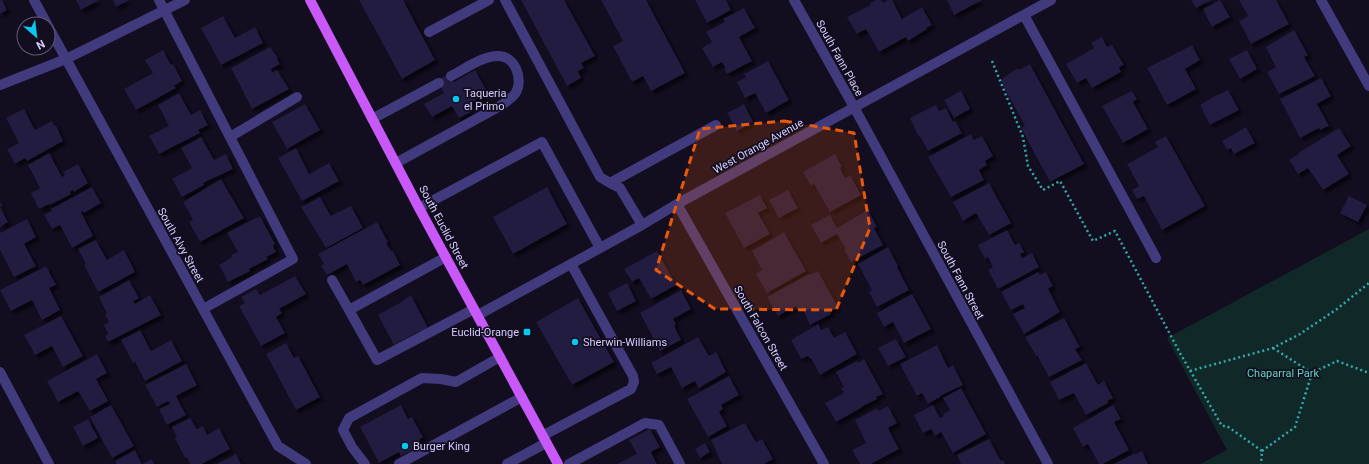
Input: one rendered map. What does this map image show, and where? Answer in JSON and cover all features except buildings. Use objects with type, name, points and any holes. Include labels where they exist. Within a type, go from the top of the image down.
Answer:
[{"type":"main road","name":"South Euclid Street","points":[[310,0],[419,208],[558,464]]},
{"type":"street","name":"South Alvy Street","points":[[34,0],[43,16]]},
{"type":"street","points":[[159,0],[293,259],[202,309]]},
{"type":"street","points":[[0,85],[66,59],[185,0]]},
{"type":"street","points":[[429,32],[489,0]]},
{"type":"street","points":[[505,0],[600,177],[620,188],[642,225]]},
{"type":"street","name":"South Fann Place","points":[[794,0],[854,107]]},
{"type":"street","name":"West Orange Avenue","points":[[349,310],[377,360],[571,264],[677,204],[1024,15],[1035,4],[1051,0]]},
{"type":"street","points":[[1321,0],[1369,86]]},
{"type":"street","points":[[1024,15],[1156,258]]},
{"type":"street","name":"South Alvy Street","points":[[56,40],[278,446],[306,464]]},
{"type":"street","points":[[396,163],[500,106],[515,94],[519,81],[512,62],[501,56],[485,58],[450,76]]},
{"type":"street","points":[[372,119],[438,83]]},
{"type":"street","points":[[230,137],[297,97]]},
{"type":"street","name":"South Fann Street","points":[[854,107],[1048,464]]},
{"type":"street","points":[[610,183],[716,125]]},
{"type":"street","points":[[419,208],[542,142],[600,248]]},
{"type":"street","name":"South Falcon Street","points":[[677,204],[824,464]]},
{"type":"street","points":[[332,280],[349,310],[446,257]]},
{"type":"street","points":[[507,464],[544,439],[631,389],[634,382],[633,376],[571,264]]},
{"type":"street","points":[[365,464],[352,447],[343,430],[349,418],[422,378],[441,379],[456,382],[500,357]]},
{"type":"street","points":[[0,372],[49,464]]},
{"type":"street","points":[[399,464],[522,397]]},
{"type":"street","points":[[569,464],[645,423],[659,425],[680,464]]},
{"type":"path","points":[[992,62],[1023,137],[1028,166],[1043,190],[1060,182],[1093,241],[1115,231],[1190,371],[1222,426],[1227,426],[1262,451]]},
{"type":"path","points":[[1190,371],[1273,348],[1300,334],[1337,309],[1369,283]]},
{"type":"path","points":[[1273,348],[1312,373]]},
{"type":"path","points":[[1261,464],[1262,451],[1295,427],[1312,373],[1337,361],[1369,373]]},
{"type":"highlighted area","points":[[784,121],[854,133],[870,228],[836,310],[715,309],[656,270],[700,129]]},
{"type":"green space","name":"Chaparral Park","points":[[1369,229],[1369,464],[1200,464],[1227,450],[1167,338]]},
{"type":"place","name":"Taqueria el Primo","points":[[456,99]]},
{"type":"place","name":"Euclid-Orange","points":[[527,332]]},
{"type":"place","name":"Sherwin-Williams","points":[[575,342]]},
{"type":"place","name":"Burger King","points":[[405,446]]}]
